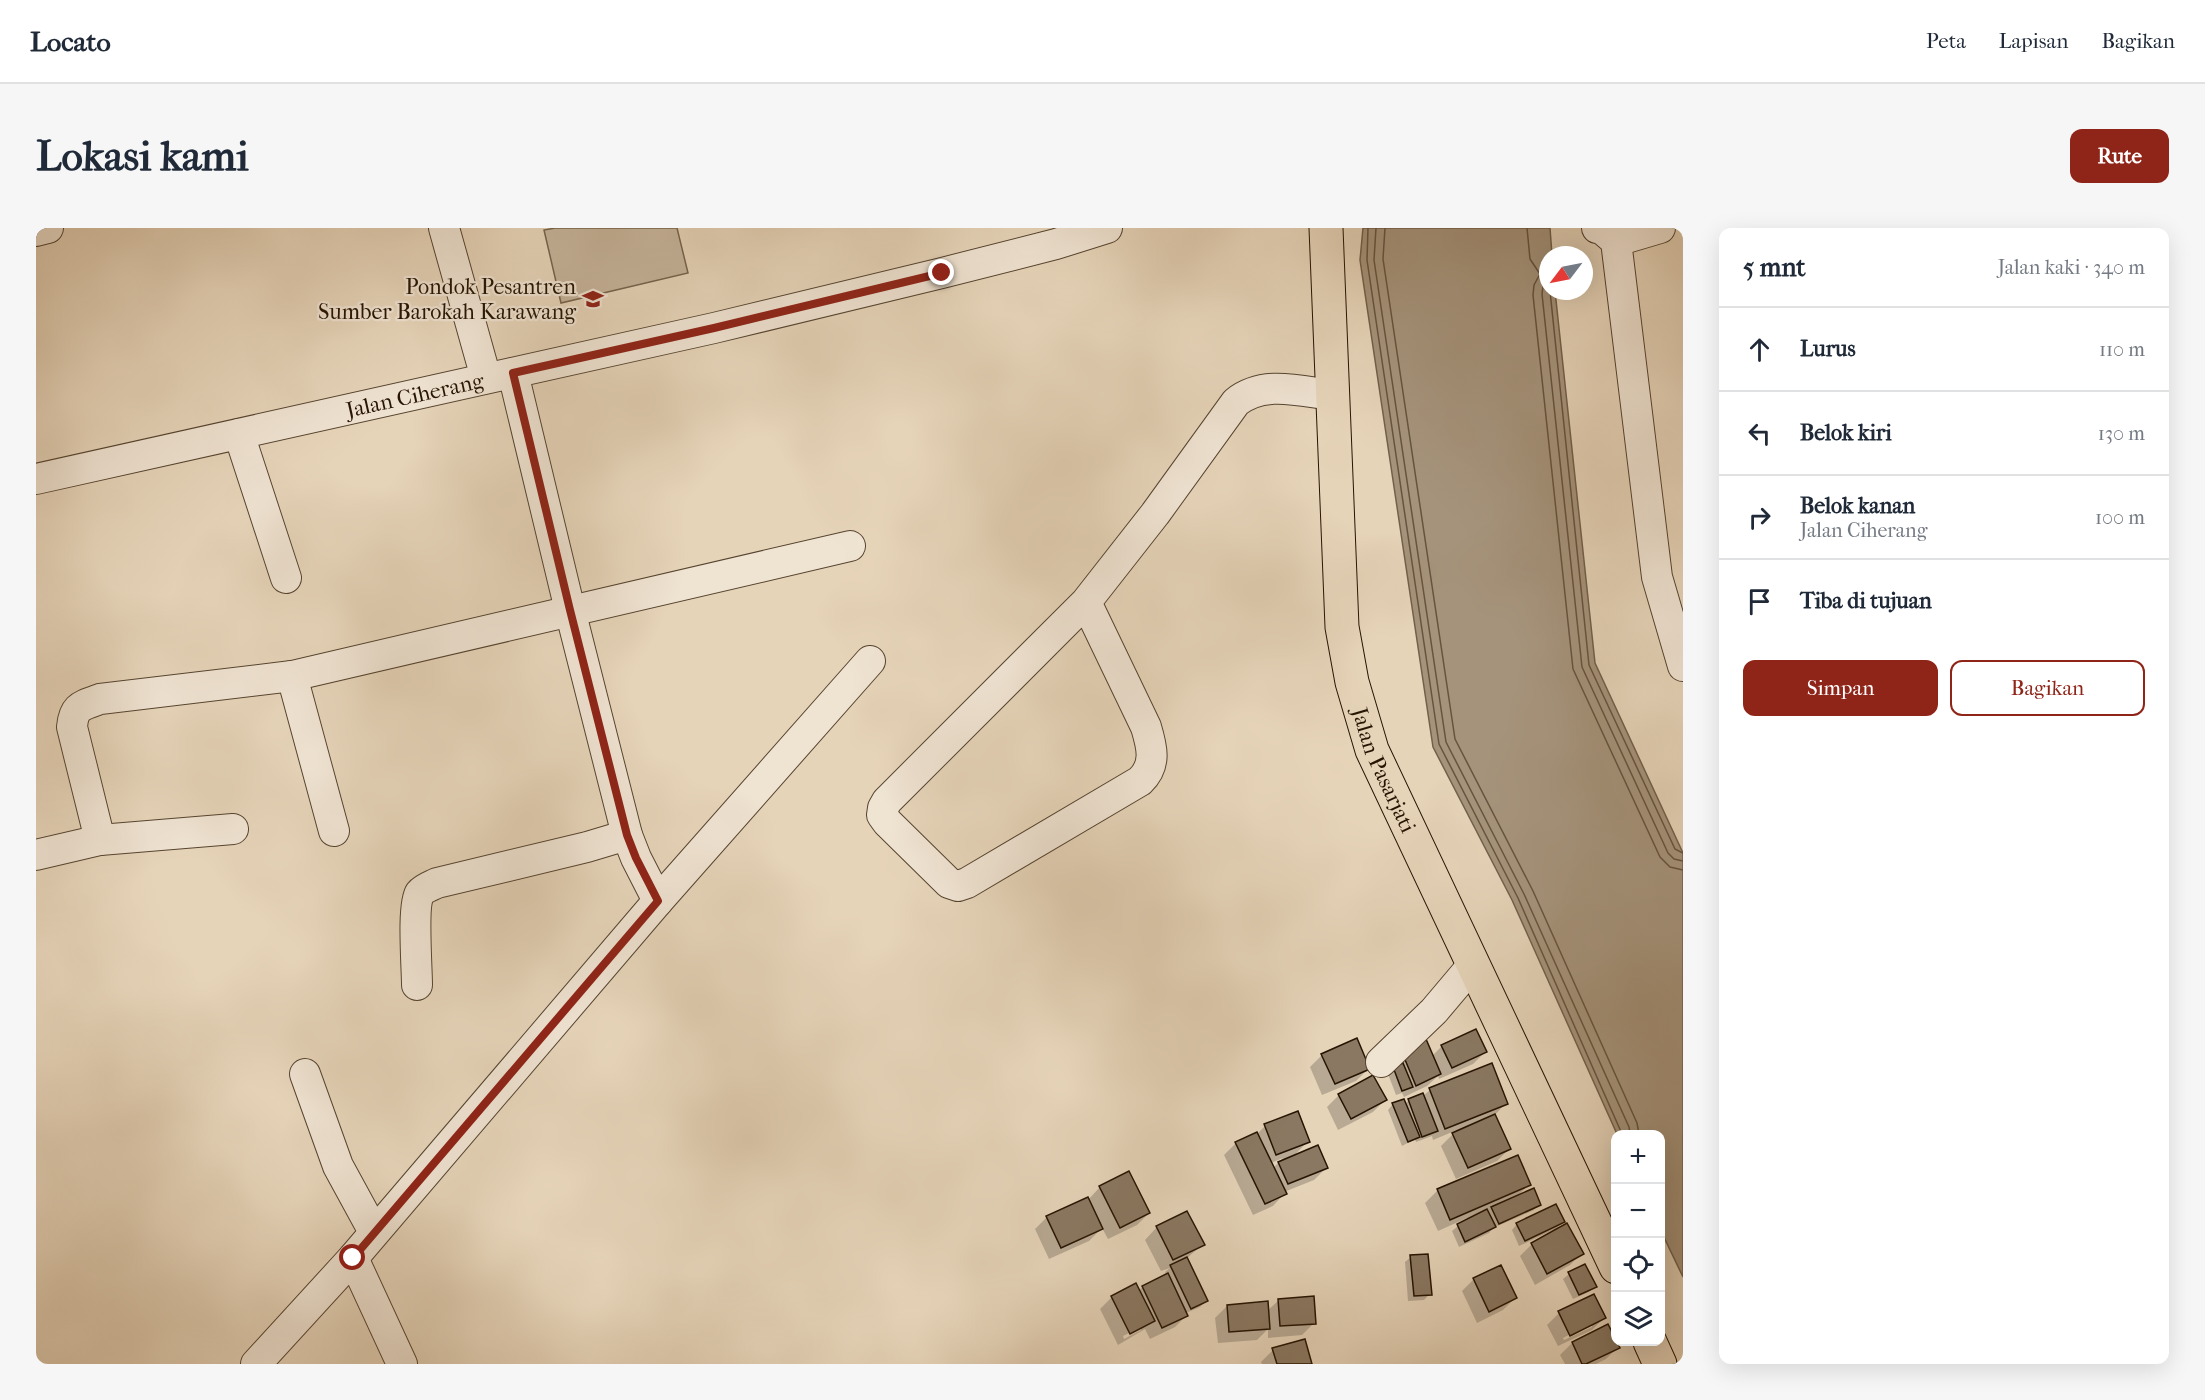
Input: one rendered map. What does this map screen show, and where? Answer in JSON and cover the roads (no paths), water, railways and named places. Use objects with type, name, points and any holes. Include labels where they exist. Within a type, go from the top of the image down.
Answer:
[{"type":"main road","name":"Jalan Pasarjati","points":[[1326,228],[1342,627],[1352,682],[1372,750],[1611,1257]]},
{"type":"main road","points":[[1652,1346],[1660,1364]]},
{"type":"street","points":[[36,231],[48,228]]},
{"type":"street","points":[[444,228],[500,375],[570,610],[627,835],[658,901]]},
{"type":"street","name":"Jalan Ciherang","points":[[36,478],[714,328],[1056,244],[1107,228]]},
{"type":"street","points":[[1660,228],[1606,234],[1657,578],[1679,653]]},
{"type":"street","points":[[1086,602],[1146,727],[1152,755],[1148,774],[1140,781],[967,883],[958,886],[949,883],[887,822],[882,815],[883,808],[1086,602],[1155,514],[1236,402],[1246,394],[1261,389],[1284,389],[1331,395]]},
{"type":"street","points":[[239,434],[286,578]]},
{"type":"street","points":[[100,840],[72,727],[74,713],[80,706],[99,699],[292,676],[850,546]]},
{"type":"street","points":[[1679,653],[1683,589]]},
{"type":"street","points":[[256,1364],[353,1258],[658,901],[870,661]]},
{"type":"street","points":[[292,676],[334,831]]},
{"type":"street","points":[[36,855],[100,840],[233,829]]},
{"type":"street","points":[[417,985],[416,916],[419,895],[426,888],[437,883],[587,847],[627,835]]},
{"type":"street","points":[[1381,1062],[1434,1011],[1472,966]]},
{"type":"street","points":[[305,1074],[338,1166],[374,1232]]},
{"type":"street","points":[[353,1258],[402,1364]]},
{"type":"water","points":[[1363,228],[1550,228],[1551,246],[1539,246],[1539,300],[1556,300],[1595,663],[1683,853],[1683,1277],[1665,1239],[1665,1130],[1615,1130],[1512,900],[1433,747],[1360,260]]},
{"type":"place","name":"Pondok Pesantren Sumber Barokah Karawang","points":[[593,299]]}]
